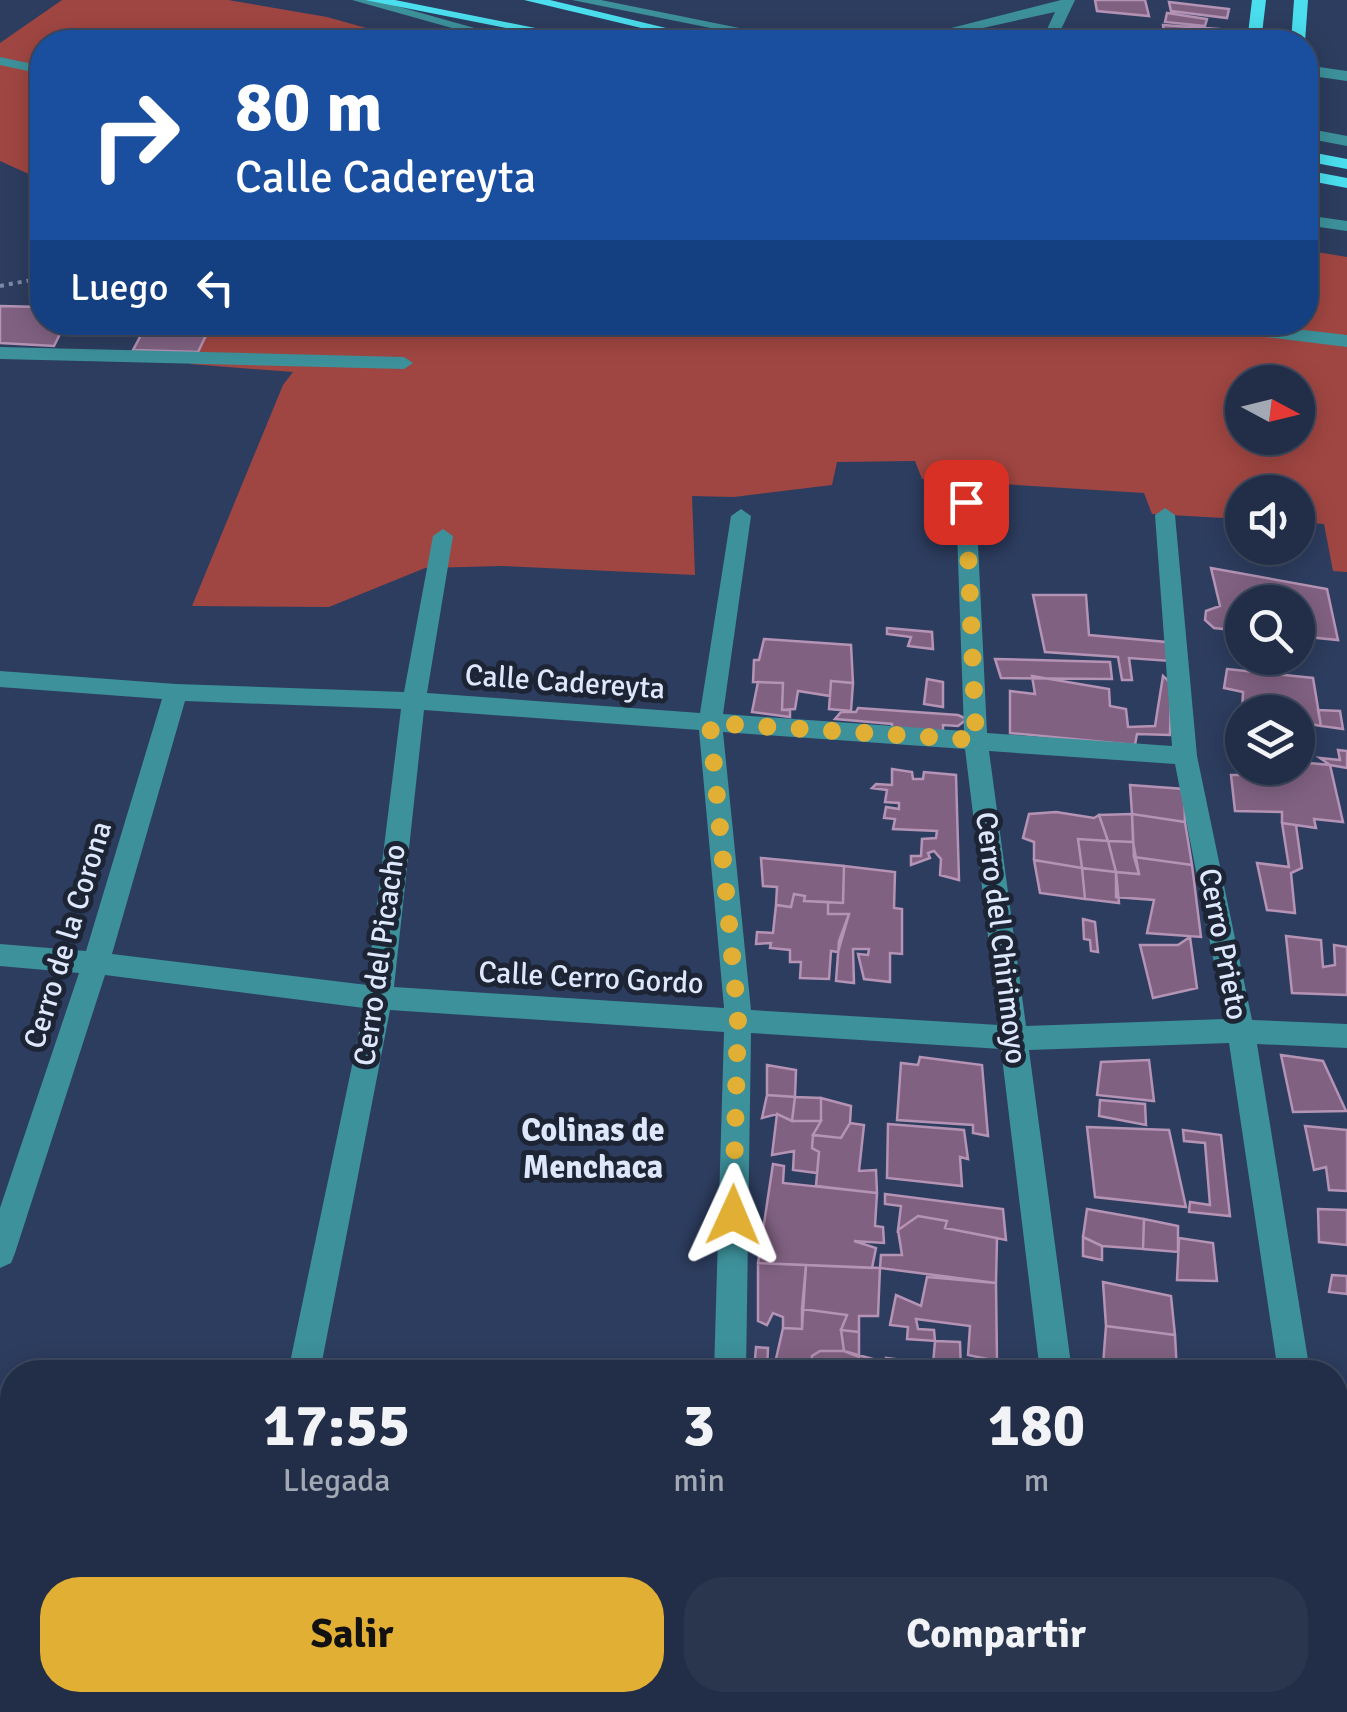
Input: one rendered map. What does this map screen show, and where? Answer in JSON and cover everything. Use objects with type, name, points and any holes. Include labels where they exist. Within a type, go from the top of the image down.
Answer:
[{"type":"main road","points":[[372,0],[533,30]]},
{"type":"main road","points":[[531,0],[664,30]]},
{"type":"main road","points":[[1255,30],[1259,0]]},
{"type":"main road","points":[[1299,30],[1301,0]]},
{"type":"main road","points":[[1318,162],[1344,173]]},
{"type":"main road","points":[[1318,174],[1344,173]]},
{"type":"street","points":[[358,0],[472,30]]},
{"type":"street","points":[[579,0],[738,30]]},
{"type":"street","points":[[952,30],[1067,2]]},
{"type":"street","points":[[1053,30],[1067,2]]},
{"type":"street","points":[[0,60],[30,67]]},
{"type":"street","points":[[1318,72],[1347,76]]},
{"type":"street","points":[[1318,135],[1347,141]]},
{"type":"street","points":[[1318,222],[1347,226]]},
{"type":"street","points":[[1296,335],[1347,341]]},
{"type":"street","points":[[0,354],[404,363]]},
{"type":"street","name":"Cerro del Chirimoyo","points":[[966,502],[976,740],[1054,1360]]},
{"type":"street","name":"Cerro Prieto","points":[[1165,515],[1185,756],[1241,1031],[1292,1360]]},
{"type":"street","points":[[730,1360],[738,1018],[710,723],[741,516]]},
{"type":"street","name":"Cerro del Picacho","points":[[306,1360],[378,998],[414,701],[442,536]]},
{"type":"street","name":"Calle Cadereyta","points":[[0,680],[176,692],[414,701],[1185,756]]},
{"type":"street","name":"Cerro de la Corona","points":[[0,1252],[96,963],[176,692]]},
{"type":"street","name":"Calle Cerro Gordo","points":[[0,955],[378,998],[1013,1038],[1241,1031],[1347,1036]]},
{"type":"path","points":[[0,286],[30,280]]},
{"type":"shaded area","points":[[62,0],[228,0],[327,17],[373,30],[30,30],[30,175],[0,161],[0,43]]},
{"type":"shaded area","points":[[1318,252],[1347,257],[1347,572],[1333,571],[1324,524],[1315,523],[1315,475],[1225,475],[1225,518],[1152,514],[1144,493],[922,479],[915,461],[837,462],[832,485],[734,497],[692,496],[695,575],[502,566],[425,568],[329,607],[192,606],[283,385],[293,372],[190,364],[207,335],[1318,335]]},
{"type":"building","points":[[1095,0],[1145,0],[1149,16],[1097,11]]},
{"type":"building","points":[[1169,2],[1229,9],[1227,18],[1171,11]]},
{"type":"building","points":[[1167,13],[1207,19],[1205,26],[1165,22]]},
{"type":"building","points":[[1163,25],[1231,30],[1164,30]]},
{"type":"building","points":[[0,306],[30,307],[30,335],[60,335],[54,346],[0,343]]},
{"type":"building","points":[[141,335],[206,335],[198,352],[133,350]]},
{"type":"building","points":[[1211,568],[1305,585],[1225,585],[1225,629],[1214,628],[1205,620],[1206,611],[1220,606]]},
{"type":"building","points":[[1315,587],[1327,589],[1338,640],[1315,638]]},
{"type":"building","points":[[1033,595],[1086,595],[1089,635],[1166,642],[1170,661],[1129,658],[1132,680],[1122,680],[1118,657],[1045,652]]},
{"type":"building","points":[[887,628],[932,632],[933,649],[908,646],[911,637],[887,634]]},
{"type":"building","points":[[764,639],[851,645],[853,683],[831,681],[830,696],[798,691],[795,709],[782,710],[783,683],[753,682],[754,660],[759,660]]},
{"type":"building","points":[[995,659],[1110,662],[1112,679],[1001,678]]},
{"type":"building","points":[[1226,675],[1313,678],[1321,726],[1315,725],[1315,695],[1243,695],[1224,688]]},
{"type":"building","points":[[1032,676],[1109,689],[1110,706],[1126,709],[1128,727],[1155,726],[1163,676],[1171,683],[1170,735],[1137,734],[1135,745],[1010,733],[1010,691],[1035,694]]},
{"type":"building","points":[[927,679],[943,682],[943,707],[924,704]]},
{"type":"building","points":[[831,681],[853,683],[851,711],[829,709]]},
{"type":"building","points":[[758,682],[783,683],[782,710],[790,710],[790,717],[752,712]]},
{"type":"building","points":[[858,708],[958,715],[967,719],[958,726],[943,725],[943,735],[892,732],[892,724],[835,719],[841,712],[856,712]]},
{"type":"building","points":[[1318,710],[1340,711],[1343,729],[1321,726]]},
{"type":"building","points":[[1338,750],[1347,751],[1347,768],[1330,765],[1320,758],[1340,760]]},
{"type":"building","points":[[1315,764],[1330,765],[1343,822],[1314,819],[1316,828],[1282,823],[1282,812],[1235,811],[1232,785],[1315,785]]},
{"type":"building","points":[[892,769],[912,772],[913,779],[923,779],[924,772],[956,775],[959,880],[940,875],[941,859],[934,851],[928,853],[930,858],[911,865],[911,856],[921,856],[922,839],[936,838],[937,831],[893,829],[895,819],[884,818],[886,807],[899,809],[899,803],[885,802],[887,790],[872,788],[876,784],[892,785]]},
{"type":"building","points":[[1130,785],[1184,789],[1185,822],[1132,814]]},
{"type":"building","points":[[1056,812],[1094,818],[1099,815],[1108,841],[1078,839],[1082,868],[1034,860],[1034,842],[1023,838],[1029,814]]},
{"type":"building","points":[[1132,814],[1185,822],[1192,865],[1134,857]]},
{"type":"building","points":[[1132,814],[1133,842],[1108,841],[1099,815]]},
{"type":"building","points":[[1282,823],[1296,825],[1302,868],[1291,873],[1295,913],[1267,910],[1257,863],[1289,867]]},
{"type":"building","points":[[1078,839],[1108,841],[1116,872],[1082,868]]},
{"type":"building","points":[[1108,841],[1133,842],[1139,874],[1116,872]]},
{"type":"building","points":[[1134,857],[1192,865],[1201,937],[1147,933],[1154,900],[1116,897],[1116,872],[1139,874]]},
{"type":"building","points":[[761,858],[844,866],[843,903],[804,901],[805,896],[794,894],[791,907],[776,905],[777,887],[763,886]]},
{"type":"building","points":[[1034,860],[1082,868],[1085,899],[1040,893]]},
{"type":"building","points":[[844,866],[895,872],[894,908],[902,909],[902,954],[890,953],[890,982],[864,979],[858,954],[868,955],[869,949],[853,949],[854,983],[836,981],[839,941],[849,914],[828,914],[828,902],[843,903]]},
{"type":"building","points":[[1082,868],[1116,872],[1119,903],[1085,899]]},
{"type":"building","points":[[794,894],[805,896],[804,901],[828,902],[828,914],[849,914],[838,952],[831,951],[829,979],[800,978],[801,962],[790,962],[790,950],[770,948],[771,943],[756,944],[757,932],[773,933],[776,905],[791,907]]},
{"type":"building","points":[[1083,919],[1095,922],[1098,952],[1091,951],[1090,940],[1084,939]]},
{"type":"building","points":[[1286,936],[1321,940],[1323,967],[1335,965],[1334,945],[1347,947],[1347,995],[1292,993]]},
{"type":"building","points":[[1190,937],[1197,988],[1153,998],[1140,945],[1178,945]]},
{"type":"building","points":[[1281,1055],[1323,1061],[1346,1111],[1293,1112]]},
{"type":"building","points":[[920,1057],[982,1065],[988,1136],[973,1133],[973,1125],[897,1120],[901,1063],[918,1065]]},
{"type":"building","points":[[1149,1060],[1154,1101],[1097,1095],[1101,1062]]},
{"type":"building","points":[[767,1065],[796,1070],[795,1097],[767,1095]]},
{"type":"building","points":[[767,1095],[795,1097],[792,1121],[777,1114],[762,1118]]},
{"type":"building","points":[[795,1097],[821,1098],[821,1121],[792,1121]]},
{"type":"building","points":[[821,1098],[851,1106],[850,1123],[841,1138],[813,1135],[821,1121]]},
{"type":"building","points":[[1100,1100],[1145,1104],[1146,1125],[1099,1116]]},
{"type":"building","points":[[777,1114],[792,1121],[821,1121],[813,1135],[812,1148],[819,1152],[817,1173],[793,1170],[794,1151],[772,1155]]},
{"type":"building","points":[[850,1123],[864,1125],[859,1171],[876,1170],[877,1193],[816,1186],[819,1152],[812,1148],[813,1135],[841,1138]]},
{"type":"building","points":[[888,1124],[964,1130],[968,1159],[960,1157],[962,1186],[887,1178]]},
{"type":"building","points":[[1305,1126],[1347,1130],[1347,1191],[1329,1190],[1326,1167],[1314,1170]]},
{"type":"building","points":[[1087,1127],[1169,1130],[1186,1207],[1095,1197]]},
{"type":"building","points":[[1183,1130],[1221,1135],[1230,1216],[1189,1212],[1190,1202],[1210,1205],[1205,1143],[1184,1141]]},
{"type":"building","points":[[773,1164],[784,1166],[783,1183],[877,1193],[875,1226],[883,1227],[884,1243],[854,1241],[876,1248],[872,1268],[758,1263]]},
{"type":"building","points":[[885,1194],[1003,1209],[1006,1240],[945,1228],[947,1221],[918,1216],[898,1230],[901,1206],[885,1204]]},
{"type":"building","points":[[1087,1209],[1144,1219],[1143,1249],[1102,1246],[1083,1237]]},
{"type":"building","points":[[1318,1209],[1347,1210],[1347,1245],[1319,1242]]},
{"type":"building","points":[[918,1216],[947,1221],[945,1228],[997,1238],[996,1283],[880,1268],[881,1255],[902,1255],[898,1230]]},
{"type":"building","points":[[1144,1219],[1178,1226],[1178,1252],[1143,1249]]},
{"type":"building","points":[[1083,1237],[1102,1246],[1102,1260],[1083,1256]]},
{"type":"building","points":[[1179,1238],[1213,1243],[1217,1281],[1177,1280]]},
{"type":"building","points":[[758,1263],[806,1265],[802,1329],[783,1328],[783,1317],[773,1313],[767,1325],[758,1321]]},
{"type":"building","points":[[806,1265],[880,1268],[878,1316],[859,1316],[859,1332],[841,1330],[847,1315],[802,1309]]},
{"type":"building","points":[[1332,1275],[1347,1276],[1347,1294],[1329,1292]]},
{"type":"building","points":[[927,1277],[996,1283],[997,1360],[968,1355],[970,1326],[916,1319],[918,1329],[934,1330],[935,1341],[907,1339],[908,1327],[890,1325],[896,1295],[921,1306]]},
{"type":"building","points":[[1103,1282],[1171,1296],[1175,1335],[1106,1326]]},
{"type":"building","points":[[802,1309],[847,1315],[841,1330],[844,1351],[820,1351],[812,1360],[776,1360],[783,1328],[802,1329]]},
{"type":"building","points":[[1106,1326],[1175,1335],[1176,1360],[1103,1360]]},
{"type":"building","points":[[841,1330],[859,1332],[859,1357],[844,1351]]},
{"type":"building","points":[[935,1341],[960,1342],[961,1360],[933,1360]]},
{"type":"building","points":[[756,1347],[768,1348],[768,1360],[755,1360]]},
{"type":"building","points":[[820,1351],[844,1351],[876,1360],[812,1360]]},
{"type":"district","name":"Colinas de Menchaca","points":[[593,1148]]},
{"type":"route","points":[[733,1215],[738,1018],[710,723],[976,740],[966,502]]}]
